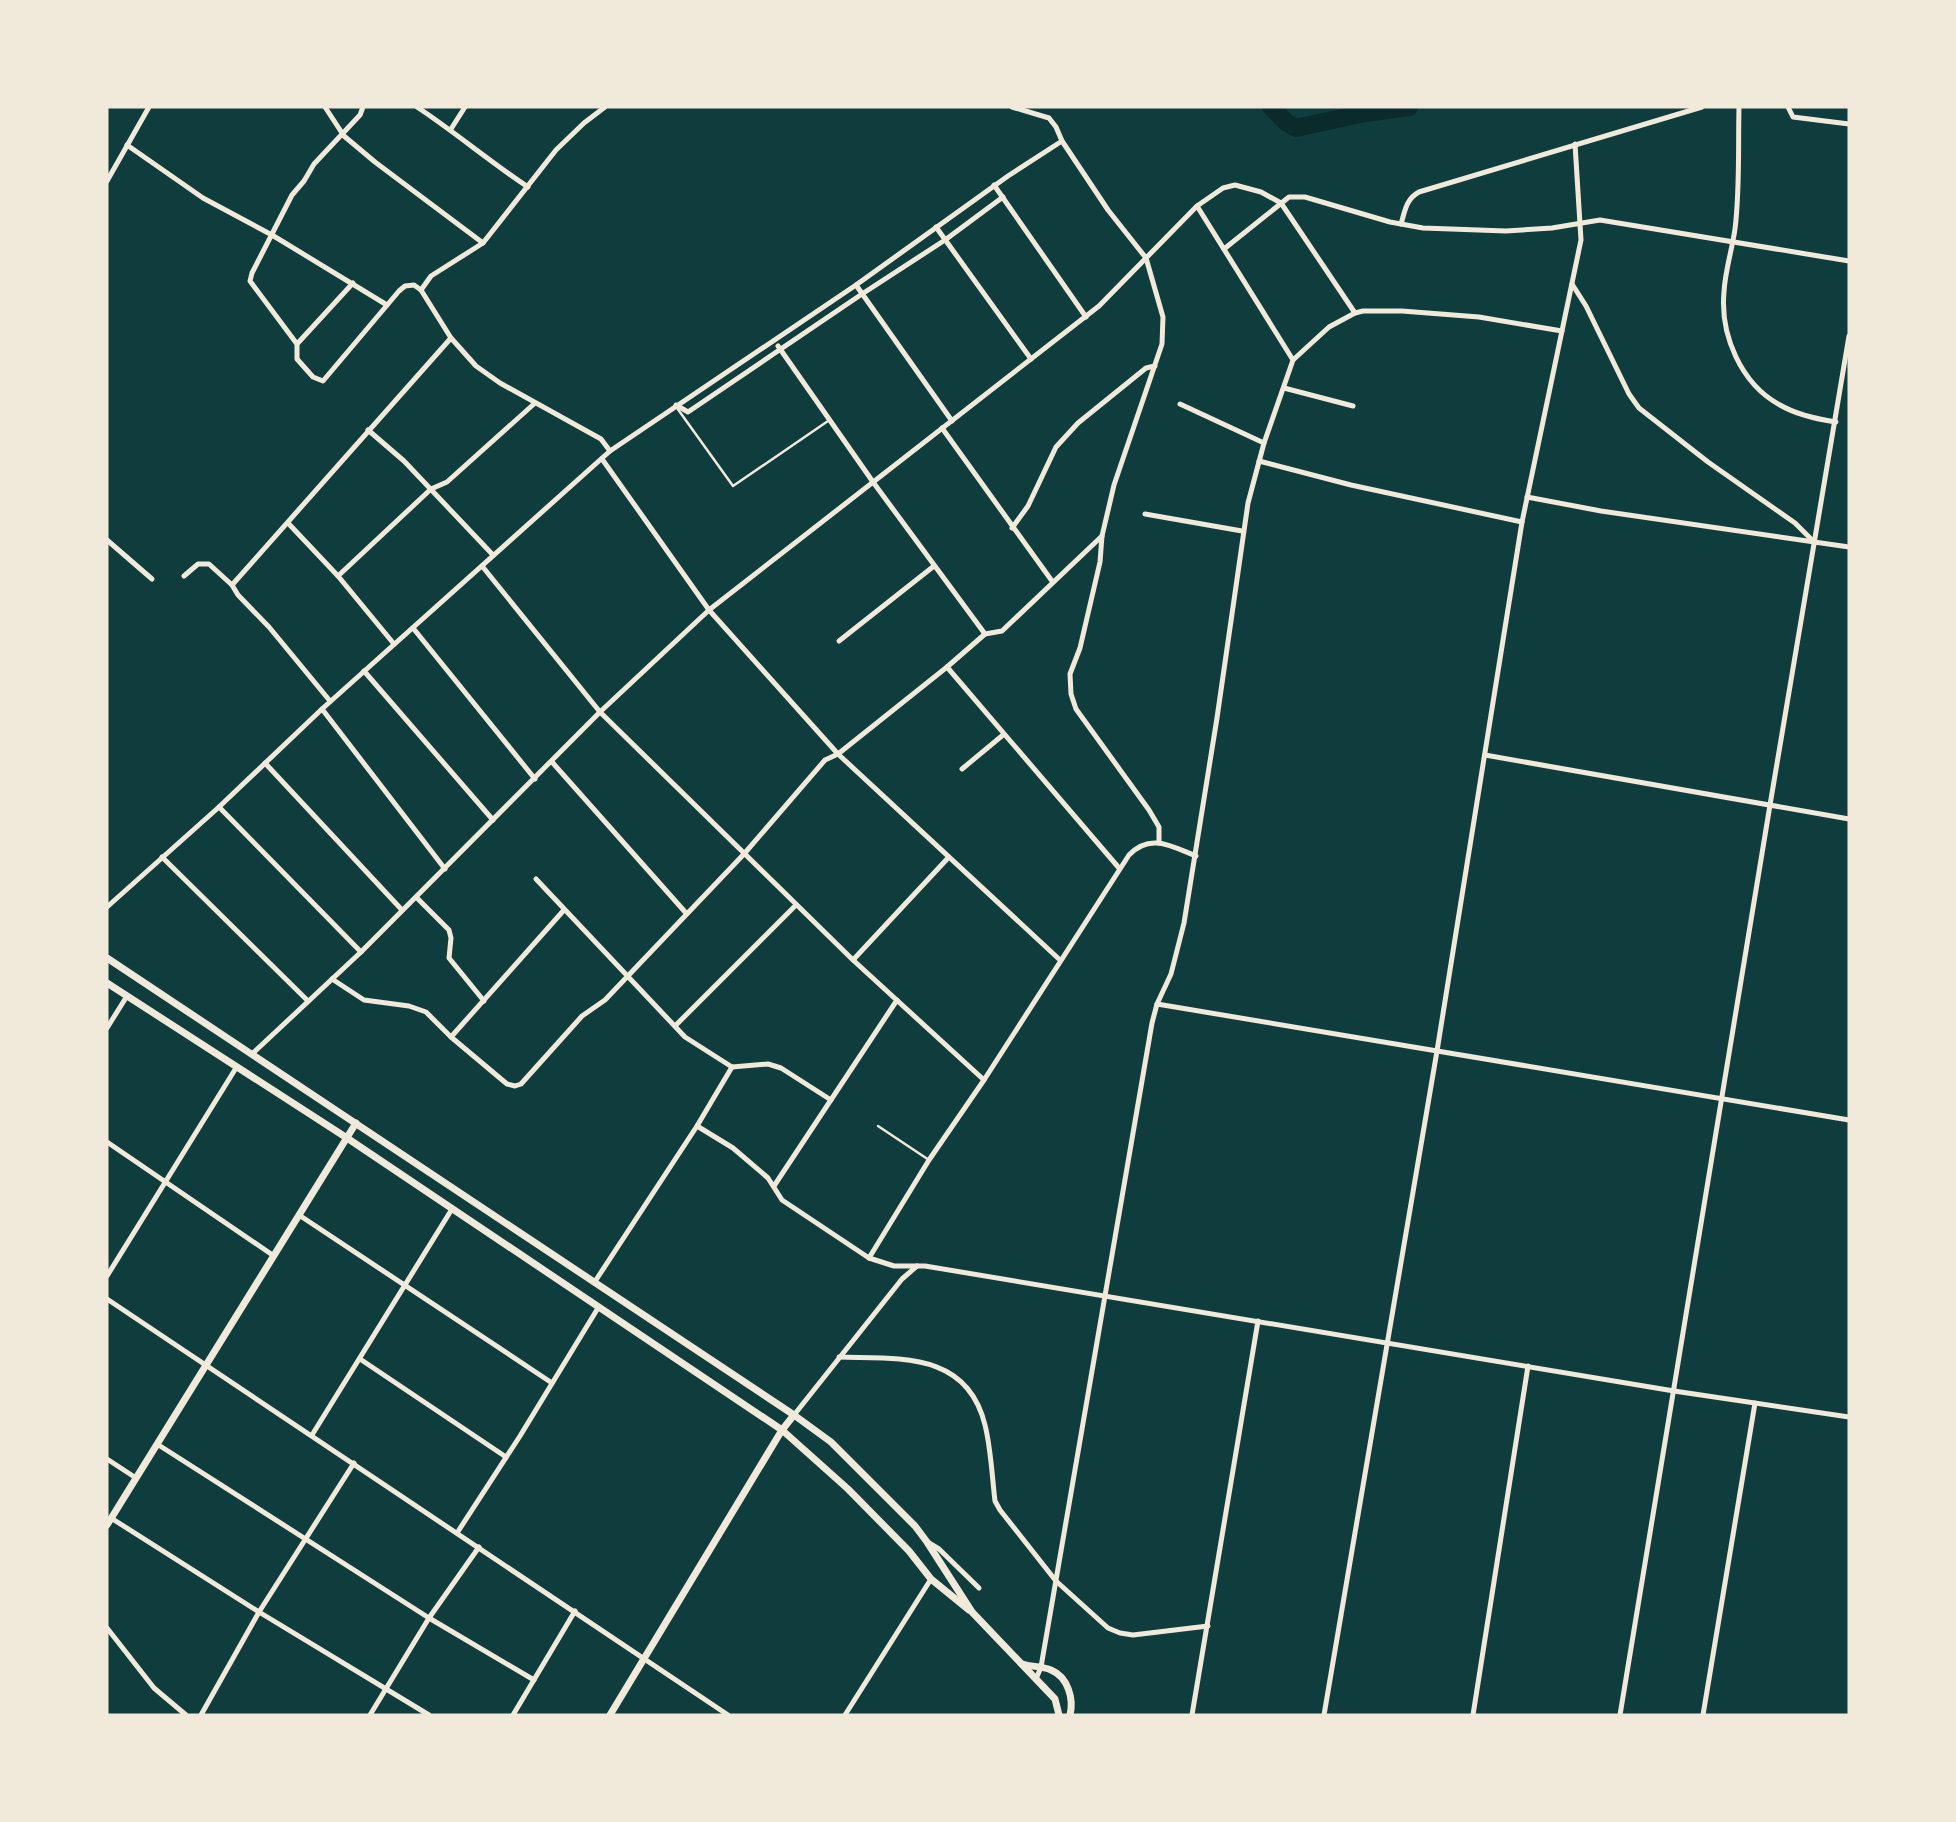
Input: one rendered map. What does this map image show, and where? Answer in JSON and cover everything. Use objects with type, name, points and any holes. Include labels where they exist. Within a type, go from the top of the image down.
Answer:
[{"type":"street","points":[[107,181],[149,107]]},
{"type":"street","points":[[325,107],[341,133],[375,162],[483,243]]},
{"type":"street","points":[[363,107],[360,115],[314,163],[292,195],[250,281],[297,344],[297,359],[313,377],[323,381],[405,286],[414,285],[421,290],[450,338],[485,374],[601,439],[610,451]]},
{"type":"street","points":[[417,107],[451,129],[495,166],[528,187]]},
{"type":"street","points":[[451,129],[465,107]]},
{"type":"street","points":[[421,290],[431,276],[483,243],[556,150],[605,107]]},
{"type":"street","points":[[1012,107],[1049,118],[1056,127],[1062,141],[1108,210],[1146,258],[1163,317],[1162,344],[1125,449],[1102,536],[1100,562],[1080,648],[1070,674],[1071,694],[1076,709],[1149,810],[1158,827],[1159,843]]},
{"type":"street","points":[[1401,224],[1408,201],[1419,192],[1702,107]]},
{"type":"street","points":[[1740,107],[1735,229],[1724,292],[1724,317],[1731,345],[1749,380],[1765,396],[1796,413],[1836,422]]},
{"type":"street","points":[[1788,107],[1793,117],[1849,124]]},
{"type":"street","points":[[107,907],[219,807],[330,701],[610,451],[856,285],[1062,141]]},
{"type":"street","points":[[1324,1715],[1437,1051],[1522,522],[1581,240],[1574,144]]},
{"type":"street","points":[[127,145],[185,186],[354,283],[387,305]]},
{"type":"street","points":[[252,1054],[361,952],[600,712],[709,610],[1086,317],[1197,206],[1223,188],[1235,185],[1261,192],[1281,203],[1355,313]]},
{"type":"street","points":[[994,186],[1086,317]]},
{"type":"street","points":[[676,405],[688,412],[945,240],[1003,197]]},
{"type":"street","points":[[1224,249],[1289,197],[1304,197],[1423,228],[1506,230],[1609,221],[1849,261]]},
{"type":"street","points":[[1197,206],[1293,360]]},
{"type":"street","points":[[936,228],[1031,359]]},
{"type":"street","points":[[297,344],[354,283]]},
{"type":"street","points":[[1572,284],[1586,306],[1629,394],[1639,408],[1708,462],[1795,523],[1815,543]]},
{"type":"street","points":[[856,285],[951,421]]},
{"type":"street","points":[[1036,1679],[1041,1667],[1157,1004],[1179,951],[1217,718],[1242,531],[1264,443],[1293,360],[1329,327],[1355,313],[1375,310],[1479,317],[1562,331]]},
{"type":"street","points":[[1620,1715],[1849,336]]},
{"type":"street","points":[[232,585],[450,338]]},
{"type":"street","points":[[774,341],[985,634]]},
{"type":"street","points":[[1012,528],[1028,506],[1056,447],[1067,433],[1146,368],[1155,366]]},
{"type":"street","points":[[1284,388],[1353,406]]},
{"type":"street","points":[[338,576],[431,489],[447,482],[535,403]]},
{"type":"street","points":[[1180,404],[1264,443]]},
{"type":"street","points":[[942,428],[1052,581]]},
{"type":"street","points":[[368,430],[404,461],[492,555]]},
{"type":"street","points":[[601,459],[709,610],[838,754],[1060,960]]},
{"type":"street","points":[[1259,461],[1351,485],[1522,522]]},
{"type":"street","points":[[1527,497],[1601,511],[1849,547]]},
{"type":"street","points":[[1145,514],[1242,531]]},
{"type":"street","points":[[288,523],[338,576],[394,644]]},
{"type":"street","points":[[332,979],[364,1000],[410,1006],[426,1012],[507,1084],[522,1084],[582,1016],[605,1000],[744,854],[825,760],[838,754],[985,634],[1002,631],[1102,536]]},
{"type":"street","points":[[107,540],[152,579]]},
{"type":"street","points":[[184,576],[203,563],[209,564],[232,585],[330,701]]},
{"type":"street","points":[[482,566],[600,712],[853,960],[984,1080]]},
{"type":"street","points":[[839,640],[934,566]]},
{"type":"street","points":[[413,628],[534,779]]},
{"type":"street","points":[[947,667],[1119,868]]},
{"type":"street","points":[[364,671],[493,820]]},
{"type":"street","points":[[322,709],[445,869]]},
{"type":"street","points":[[962,769],[1003,735]]},
{"type":"street","points":[[1485,755],[1849,819]]},
{"type":"street","points":[[552,762],[686,913]]},
{"type":"street","points":[[265,763],[402,910]]},
{"type":"street","points":[[219,807],[361,952]]},
{"type":"street","points":[[869,1258],[929,1160],[984,1080],[1119,868],[1139,845],[1152,842],[1196,856]]},
{"type":"street","points":[[162,857],[308,1001]]},
{"type":"street","points":[[853,960],[948,858]]},
{"type":"street","points":[[536,879],[685,1037],[732,1067],[773,1065],[785,1070],[831,1100]]},
{"type":"street","points":[[416,897],[449,930],[449,958],[484,1001]]},
{"type":"street","points":[[675,1026],[796,905]]},
{"type":"street","points":[[451,1037],[564,910]]},
{"type":"street","points":[[107,958],[831,1442],[928,1542],[972,1612]]},
{"type":"street","points":[[107,983],[347,1138],[782,1430],[848,1489],[909,1551],[931,1579],[972,1612],[1055,1699],[1059,1715]]},
{"type":"street","points":[[107,1028],[127,996]]},
{"type":"street","points":[[774,1186],[897,1000]]},
{"type":"street","points":[[1157,1004],[1849,1119]]},
{"type":"street","points":[[594,1283],[697,1126],[732,1067]]},
{"type":"street","points":[[107,1276],[236,1068]]},
{"type":"street","points":[[356,1123],[109,1521],[429,1715]]},
{"type":"street","points":[[697,1126],[733,1148],[768,1178],[782,1200],[869,1258],[884,1264],[917,1266],[1107,1296],[1674,1391],[1849,1417]]},
{"type":"street","points":[[107,1142],[274,1256]]},
{"type":"street","points":[[312,1435],[452,1209]]},
{"type":"street","points":[[299,1215],[552,1383]]},
{"type":"street","points":[[610,1715],[782,1430],[902,1279],[917,1266]]},
{"type":"street","points":[[107,1299],[728,1715]]},
{"type":"street","points":[[457,1533],[598,1308]]},
{"type":"street","points":[[1192,1715],[1258,1321]]},
{"type":"street","points":[[839,1357],[925,1362],[940,1366],[956,1377],[980,1408],[986,1426],[995,1500],[1000,1510],[1056,1581],[1108,1628],[1133,1635],[1208,1626]]},
{"type":"street","points":[[360,1359],[506,1457]]},
{"type":"street","points":[[1473,1715],[1528,1366]]},
{"type":"street","points":[[1703,1715],[1755,1403]]},
{"type":"street","points":[[157,1444],[429,1618],[534,1679]]},
{"type":"street","points":[[107,1459],[136,1478]]},
{"type":"street","points":[[201,1715],[259,1612],[354,1463]]},
{"type":"street","points":[[928,1542],[939,1549],[979,1588]]},
{"type":"street","points":[[370,1715],[429,1618],[478,1547]]},
{"type":"street","points":[[845,1715],[931,1579]]},
{"type":"street","points":[[513,1715],[575,1611]]},
{"type":"street","points":[[107,1628],[155,1688],[186,1715]]},
{"type":"street","points":[[1020,1663],[1054,1671],[1066,1684],[1071,1699],[1070,1715]]},
{"type":"lane","points":[[676,405],[733,486],[831,419]]},
{"type":"lane","points":[[878,1126],[929,1160]]},
{"type":"waterway","points":[[1271,107],[1296,128],[1365,113],[1409,107]]}]
